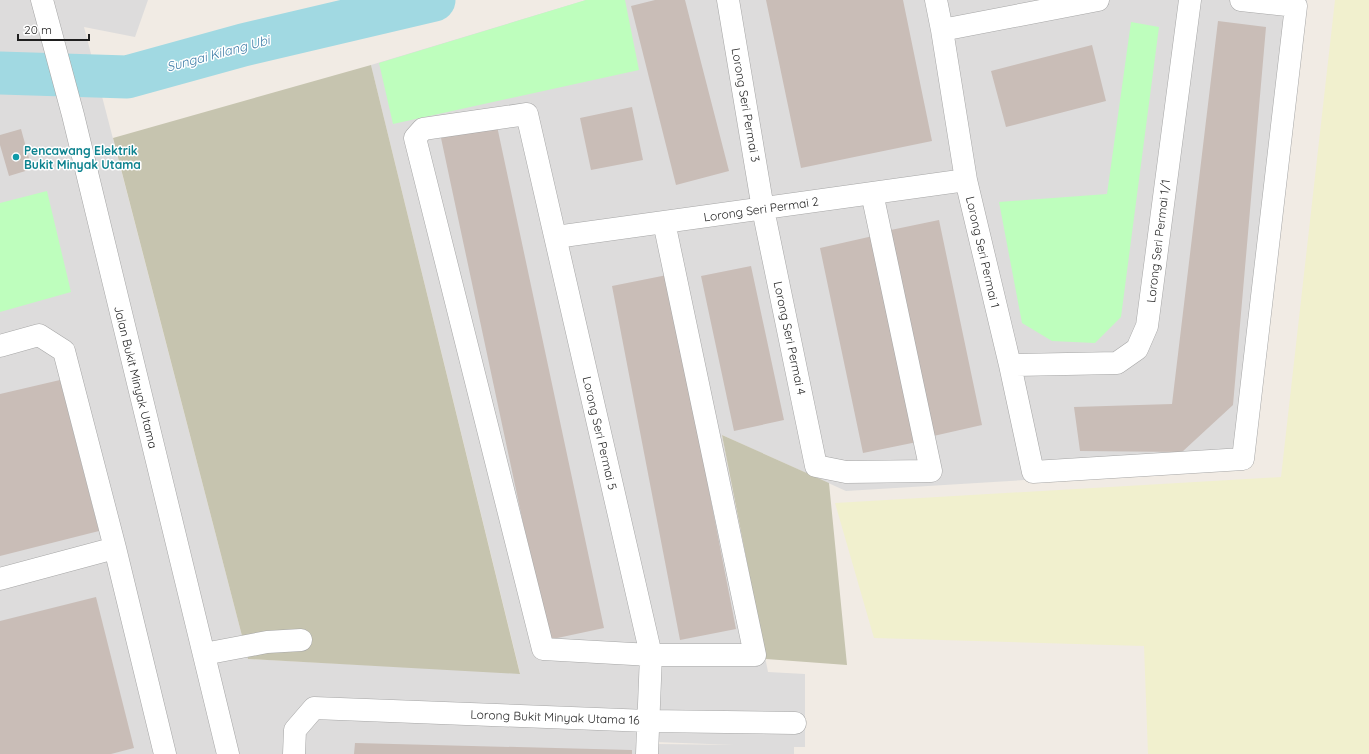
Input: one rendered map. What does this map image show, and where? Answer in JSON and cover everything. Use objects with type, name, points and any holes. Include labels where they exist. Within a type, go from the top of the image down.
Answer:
[{"type":"street","name":"Jalan Bukit Minyak Utama","points":[[42,0],[73,115],[228,754]]},
{"type":"street","name":"Lorong Seri Permai 3","points":[[728,0],[763,209]]},
{"type":"street","name":"Lorong Seri Permai 1","points":[[936,0],[966,180],[1010,365],[1033,472],[1243,459],[1296,6],[1241,0]]},
{"type":"street","points":[[942,30],[1098,0]]},
{"type":"street","name":"Lorong Seri Permai 1/1","points":[[1010,365],[1117,363],[1137,349],[1147,326],[1190,0]]},
{"type":"street","name":"Lorong Seri Permai 5","points":[[647,754],[651,655],[527,114],[423,129],[415,138],[543,649],[651,655]]},
{"type":"street","name":"Lorong Seri Permai 2","points":[[556,237],[966,180]]},
{"type":"street","name":"Lorong Seri Permai 4","points":[[763,209],[816,466],[846,472],[931,471],[872,193]]},
{"type":"street","points":[[651,655],[755,655],[664,222]]},
{"type":"street","points":[[0,346],[39,335],[64,351],[115,548],[165,754]]},
{"type":"street","points":[[0,579],[115,548]]},
{"type":"street","points":[[204,654],[267,642],[301,640]]},
{"type":"street","name":"Lorong Bukit Minyak Utama 16","points":[[294,754],[295,730],[314,708],[648,721],[795,723]]},
{"type":"shaded area","points":[[0,0],[148,0],[135,37],[84,27],[248,659],[520,673],[371,65],[586,0],[1307,0],[1251,466],[846,491],[722,435],[768,672],[805,674],[805,747],[794,747],[794,754],[0,754]],"holes":[[[656,742],[735,745],[656,744]]]},
{"type":"shaded area","points":[[371,65],[520,674],[248,659],[113,138]]},
{"type":"shaded area","points":[[722,435],[829,483],[847,665],[766,659]]},
{"type":"green space","points":[[586,0],[625,0],[639,70],[393,124],[379,63]]},
{"type":"green space","points":[[1335,0],[1369,0],[1369,754],[1148,754],[1144,646],[874,638],[835,503],[1281,477]]},
{"type":"green space","points":[[1131,22],[1159,27],[1121,317],[1095,343],[1052,341],[1022,323],[999,202],[1107,194]]},
{"type":"green space","points":[[47,191],[71,292],[0,312],[0,203]]},
{"type":"building","points":[[655,0],[685,0],[729,171],[676,185],[631,6]]},
{"type":"building","points":[[766,0],[903,0],[932,141],[801,168]]},
{"type":"building","points":[[1218,21],[1266,27],[1233,405],[1182,452],[1080,451],[1074,407],[1172,404]]},
{"type":"building","points":[[1092,45],[1106,101],[1006,127],[991,71]]},
{"type":"building","points":[[632,107],[643,160],[591,170],[580,118]]},
{"type":"building","points":[[497,126],[604,628],[548,640],[441,138]]},
{"type":"building","name":"Pencawang Elektrik Bukit Minyak Utama","points":[[21,129],[32,169],[9,176],[0,145],[0,135]]},
{"type":"building","points":[[939,220],[982,425],[929,437],[886,231]]},
{"type":"building","points":[[873,236],[917,442],[863,453],[820,248]]},
{"type":"building","points":[[751,266],[784,420],[734,431],[701,276]]},
{"type":"building","points":[[667,275],[736,629],[680,640],[612,286]]},
{"type":"building","points":[[60,380],[99,531],[0,556],[0,394]]},
{"type":"building","points":[[96,597],[134,748],[111,754],[0,754],[0,621]]},
{"type":"building","points":[[355,743],[632,750],[632,754],[354,754]]},
{"type":"waterway","name":"Sungai Kilang Ubi","points":[[0,73],[127,77],[243,45],[434,0]]},
{"type":"place","name":"Pencawang Elektrik Bukit Minyak Utama","points":[[16,157]]}]
